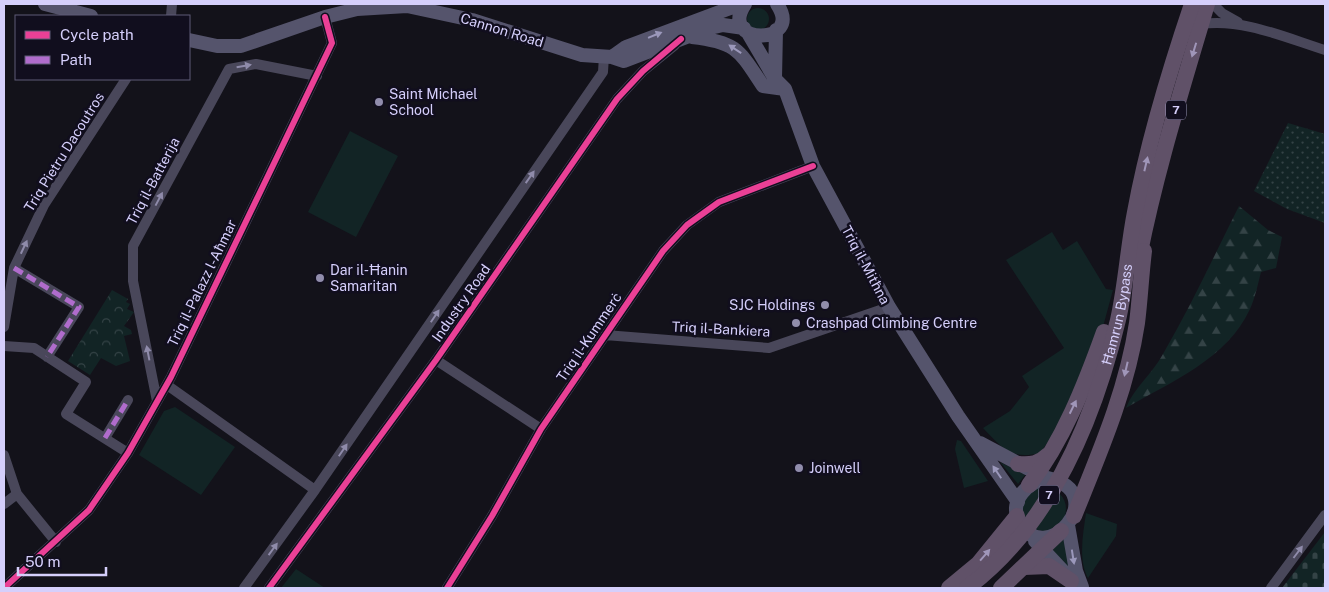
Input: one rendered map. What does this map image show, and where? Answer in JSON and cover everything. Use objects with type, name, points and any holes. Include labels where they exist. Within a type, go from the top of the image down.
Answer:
[{"type":"highway","name":"Ħamrun Bypass","points":[[981,588],[1026,546],[1051,510],[1086,452],[1105,384],[1126,322],[1154,131],[1192,4]]},
{"type":"highway","name":"Ħamrun Bypass","points":[[1141,214],[1207,4]]},
{"type":"highway","points":[[1034,478],[1051,451],[1089,374],[1109,318],[1141,214]]},
{"type":"highway","points":[[1001,588],[1068,524],[1101,450],[1122,388],[1137,324],[1141,214]]},
{"type":"highway","name":"Ħamrun Bypass","points":[[967,588],[983,576],[1016,541],[1044,505],[1076,448],[1105,384]]},
{"type":"highway","points":[[1018,464],[1031,465],[1043,460],[1051,451]]},
{"type":"highway","points":[[949,588],[978,564],[1017,509]]},
{"type":"highway","points":[[1024,567],[1049,566],[1077,586]]},
{"type":"main road","points":[[45,4],[87,15]]},
{"type":"main road","points":[[608,56],[634,43],[741,4]]},
{"type":"main road","points":[[745,4],[741,17],[746,30]]},
{"type":"main road","name":"Triq il-Mitħna","points":[[778,4],[782,13],[781,22],[776,30],[780,84]]},
{"type":"main road","name":"Cannon Road","points":[[190,40],[217,46],[242,46],[325,17],[357,9],[407,6],[472,20],[582,55],[608,56],[624,61],[710,28],[723,25],[746,30],[758,37],[768,36],[776,30]]},
{"type":"main road","name":"Triq il-Mitħna","points":[[746,30],[780,84],[814,166],[889,308],[977,441],[1017,509]]},
{"type":"main road","points":[[686,38],[718,40],[739,50],[763,86],[780,84]]},
{"type":"main road","name":"Triq il-Mitħna","points":[[977,441],[1018,464],[1034,478],[1058,480],[1067,486],[1073,495],[1075,505],[1068,524]]},
{"type":"main road","points":[[1034,478],[1017,509],[1026,531],[1077,586]]},
{"type":"main road","points":[[1026,531],[1037,537],[1048,538],[1068,524],[1077,586]]},
{"type":"street","points":[[1213,4],[1222,13],[1244,25]]},
{"type":"street","name":"Triq il-Palazz l-Aħmar","points":[[4,588],[89,510],[128,453],[167,385],[332,44],[325,17]]},
{"type":"street","points":[[1201,24],[1218,22],[1244,25],[1325,50]]},
{"type":"street","name":"Industry Road","points":[[269,588],[436,360],[617,99],[643,71],[686,38]]},
{"type":"street","name":"Industry Road","points":[[244,588],[315,490],[603,72],[608,56]]},
{"type":"street","name":"Triq il-Batterija","points":[[158,401],[133,281],[133,246],[229,69],[256,64],[317,76]]},
{"type":"street","name":"Triq Pietru Dacoutros","points":[[4,328],[14,268],[44,206],[125,80]]},
{"type":"street","name":"Triq il-Kummerċ","points":[[447,588],[492,516],[541,429],[663,251],[687,225],[719,202],[814,166]]},
{"type":"street","points":[[14,268],[79,307],[47,357]]},
{"type":"street","name":"Triq il-Bankiera","points":[[605,336],[770,348],[889,308]]},
{"type":"street","points":[[4,346],[34,348],[86,382],[66,414],[128,453]]},
{"type":"street","points":[[436,360],[541,429]]},
{"type":"street","points":[[167,385],[315,490]]},
{"type":"street","points":[[105,438],[128,400]]},
{"type":"street","points":[[4,455],[17,494],[56,542]]},
{"type":"street","points":[[4,504],[17,494]]},
{"type":"street","points":[[1271,588],[1325,515]]},
{"type":"green space","points":[[758,8],[766,11],[769,19],[766,27],[758,30],[750,27],[747,19],[750,11]]},
{"type":"green space","points":[[1288,123],[1325,134],[1325,223],[1287,209],[1254,191]]},
{"type":"green space","points":[[350,131],[398,156],[356,237],[308,212]]},
{"type":"green space","points":[[1239,206],[1268,230],[1282,237],[1276,268],[1261,272],[1250,309],[1240,327],[1227,342],[1197,367],[1126,408],[1133,394],[1159,361],[1173,336]]},
{"type":"green space","points":[[1052,232],[1063,250],[1077,241],[1106,289],[1113,290],[1101,334],[1064,420],[1040,453],[1022,455],[1002,447],[983,428],[1010,411],[1029,387],[1022,376],[1064,348],[1006,260]]},
{"type":"green space","points":[[112,290],[128,299],[126,302],[130,304],[127,309],[134,312],[124,326],[131,330],[132,334],[124,336],[130,361],[116,366],[101,358],[90,375],[68,361]]},
{"type":"green space","points":[[175,407],[235,447],[201,495],[139,455],[164,411]]},
{"type":"green space","points":[[957,440],[961,441],[988,481],[964,488],[955,449]]},
{"type":"green space","points":[[1000,462],[1025,475],[1018,484]]},
{"type":"green space","points":[[1044,487],[1056,491],[1062,497],[1066,509],[1062,521],[1056,527],[1044,531],[1032,527],[1026,521],[1022,509],[1026,497],[1032,491]]},
{"type":"green space","points":[[1086,513],[1117,524],[1116,536],[1088,578],[1082,555]]},
{"type":"green space","points":[[1325,532],[1325,588],[1282,588]]},
{"type":"green space","points":[[1064,537],[1072,574],[1052,549]]},
{"type":"green space","points":[[296,569],[325,588],[281,588]]},
{"type":"marked path","points":[[14,268],[79,307],[47,357]]},
{"type":"marked path","points":[[105,438],[128,400]]},
{"type":"cycle path","points":[[4,588],[89,510],[128,453],[171,377],[332,43],[325,17]]},
{"type":"cycle path","points":[[269,588],[436,360],[617,99],[643,71],[681,39]]},
{"type":"cycle path","points":[[447,588],[492,516],[541,429],[663,251],[687,225],[719,202],[813,166]]},
{"type":"place","name":"Saint Michael School","points":[[379,102]]},
{"type":"place","name":"Dar il-Ħanin Samaritan","points":[[320,278]]},
{"type":"place","name":"SJC Holdings","points":[[825,305]]},
{"type":"place","name":"Crashpad Climbing Centre","points":[[796,323]]},
{"type":"place","name":"Joinwell","points":[[799,468]]}]
